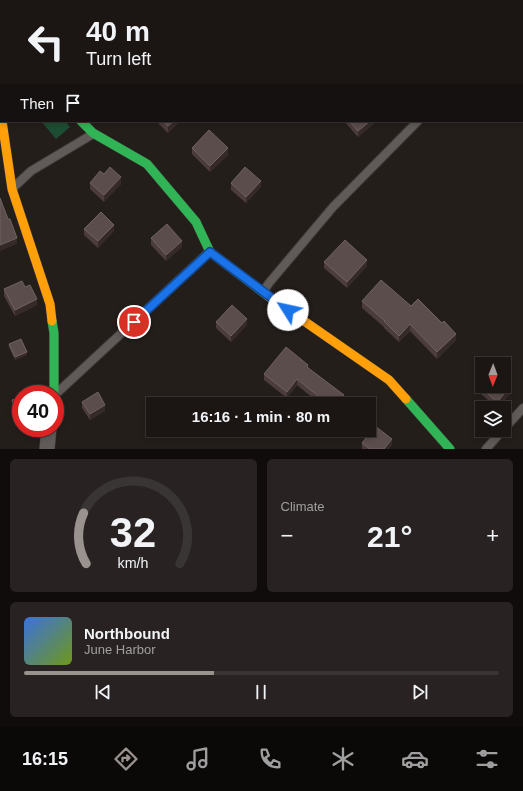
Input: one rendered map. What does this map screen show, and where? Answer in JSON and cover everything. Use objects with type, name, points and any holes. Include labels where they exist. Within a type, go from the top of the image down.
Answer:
[{"type":"street","points":[[2,122],[12,189],[50,304],[54,333],[54,385]]},
{"type":"street","points":[[82,122],[93,133],[147,164],[196,222],[210,252],[263,292],[389,380],[450,449]]},
{"type":"street","points":[[46,449],[48,437]]},
{"type":"lane","points":[[263,292],[333,207],[417,122]]},
{"type":"lane","points":[[12,189],[31,171],[93,133]]},
{"type":"lane","points":[[64,385],[210,252]]},
{"type":"lane","points":[[511,421],[523,408]]},
{"type":"lane","points":[[486,449],[497,437]]},
{"type":"green space","points":[[42,122],[66,122],[70,127],[56,139]]},
{"type":"building","points":[[164,122],[173,122],[168,126]]},
{"type":"building","points":[[350,122],[369,122],[358,131]]},
{"type":"building","points":[[209,130],[228,148],[210,166],[192,148]]},
{"type":"building","points":[[110,167],[121,177],[104,195],[90,183],[100,171],[104,174]]},
{"type":"building","points":[[245,167],[261,181],[246,197],[231,183]]},
{"type":"building","points":[[0,198],[17,238],[0,245]]},
{"type":"building","points":[[101,212],[114,225],[98,241],[84,229]]},
{"type":"building","points":[[167,224],[182,241],[166,255],[151,238]]},
{"type":"building","points":[[345,240],[367,260],[347,282],[324,262]]},
{"type":"building","points":[[381,280],[411,306],[418,299],[442,323],[444,321],[456,334],[437,352],[410,324],[399,336],[385,321],[362,301]]},
{"type":"building","points":[[22,281],[25,287],[30,285],[37,299],[15,310],[4,289]]},
{"type":"building","points":[[232,305],[247,319],[231,336],[216,322]]},
{"type":"building","points":[[21,339],[27,352],[15,357],[9,344]]},
{"type":"building","points":[[286,347],[308,365],[307,367],[344,395],[342,397],[319,397],[297,379],[287,392],[264,374]]},
{"type":"building","points":[[98,392],[105,405],[90,414],[82,402]]},
{"type":"building","points":[[487,393],[505,393],[498,401]]},
{"type":"building","points":[[376,427],[392,439],[384,449],[370,449],[362,443],[367,437],[376,437]]},
{"type":"traffic: fast","points":[[82,122],[93,133],[147,164],[196,222],[210,252],[268,296]]},
{"type":"traffic: fast","points":[[52,321],[54,333],[54,385]]},
{"type":"traffic: fast","points":[[406,399],[450,449]]},
{"type":"traffic: slow","points":[[2,122],[12,189],[50,304],[52,321]]},
{"type":"traffic: slow","points":[[268,296],[389,380],[406,399]]},
{"type":"route","points":[[134,322],[210,252],[288,310]]}]
